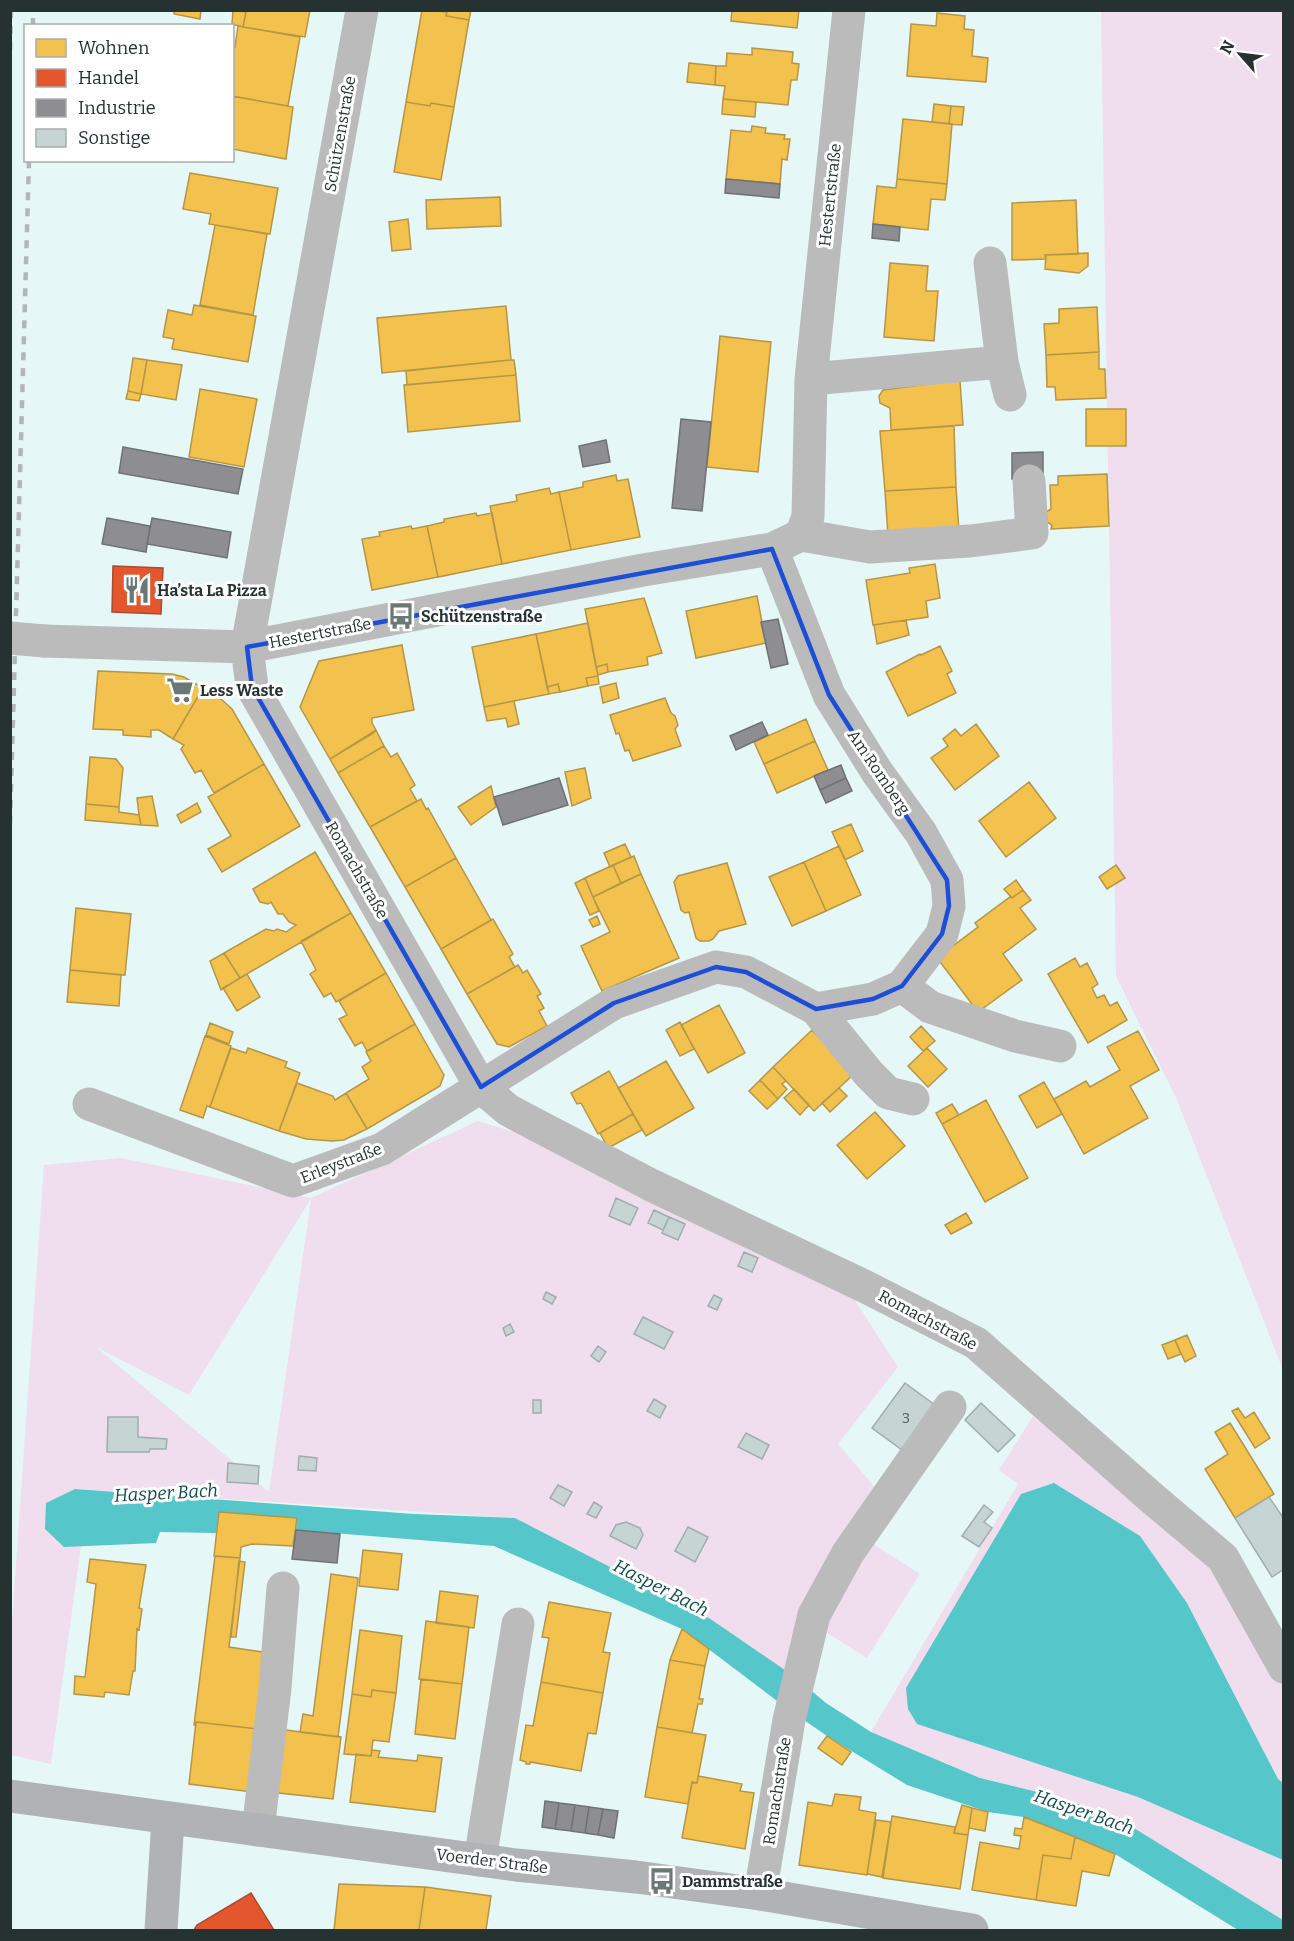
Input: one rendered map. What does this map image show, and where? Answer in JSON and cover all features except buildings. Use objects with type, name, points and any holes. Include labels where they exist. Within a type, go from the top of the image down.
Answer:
[{"type":"main road","name":"Voerder Straße","points":[[10,1796],[480,1860],[636,1877],[760,1894],[972,1930]]},
{"type":"main road","points":[[161,1930],[168,1819]]},
{"type":"street","name":"Schützenstraße","points":[[247,647],[362,10]]},
{"type":"street","name":"Hestertstraße","points":[[786,542],[808,517],[811,378],[849,10]]},
{"type":"street","points":[[990,263],[1002,362],[1010,395]]},
{"type":"street","points":[[811,378],[1002,362]]},
{"type":"street","name":"Hestertstraße","points":[[10,638],[247,647],[786,542],[870,547],[970,541],[1032,533],[1029,482]]},
{"type":"street","name":"Am Romberg","points":[[786,542],[829,695],[877,772],[921,833],[947,880],[949,906],[942,934],[902,986]]},
{"type":"street","name":"Romachstraße","points":[[247,647],[252,687],[481,1087],[508,1110],[651,1185],[864,1286],[976,1343],[1153,1499],[1224,1558],[1284,1667]]},
{"type":"street","points":[[481,1087],[614,1003],[716,967],[746,972],[816,1009],[869,1074],[888,1093],[913,1099]]},
{"type":"street","points":[[816,1009],[873,999],[902,986],[930,1007],[1015,1036],[1060,1046]]},
{"type":"street","name":"Erleystraße","points":[[89,1104],[293,1181],[381,1149],[481,1087]]},
{"type":"street","name":"Romachstraße","points":[[760,1894],[789,1720],[814,1615],[848,1553],[950,1407]]},
{"type":"street","points":[[258,1830],[275,1688],[283,1588]]},
{"type":"street","points":[[480,1860],[518,1624]]},
{"type":"highlighted area","points":[[772,549],[829,695],[947,880],[949,906],[942,934],[902,986],[873,999],[816,1009],[746,972],[716,967],[614,1003],[481,1087],[252,687],[247,647]]},
{"type":"shaded area","points":[[1101,11],[1283,11],[1283,1370],[1177,1100],[1116,976]]},
{"type":"shaded area","points":[[478,1121],[527,1136],[849,1291],[898,1367],[838,1444],[878,1491],[795,1677],[515,1518],[76,1489],[64,1547],[81,1546],[51,1764],[11,1755],[11,1635],[44,1165],[121,1158],[311,1198]],"holes":[[[311,1200],[269,1492],[96,1347],[189,1395]]]},
{"type":"shaded area","points":[[1033,1416],[1213,1559],[1283,1684],[1283,1920],[1129,1825],[1066,1799],[980,1778],[871,1732],[1018,1484],[999,1470]]},
{"type":"shaded area","points":[[870,1542],[920,1574],[867,1658],[816,1626]]},
{"type":"water","points":[[1054,1483],[1140,1536],[1187,1603],[1278,1779],[1283,1783],[1283,1860],[1138,1797],[917,1724],[908,1709],[906,1688],[1021,1494]]},
{"type":"water","name":"Hasper Bach","points":[[75,1489],[414,1514],[515,1518],[709,1618],[795,1677],[826,1703],[871,1732],[980,1778],[1066,1799],[1129,1825],[1283,1920],[1283,1930],[1238,1930],[1115,1854],[1024,1817],[988,1812],[907,1785],[827,1736],[682,1629],[494,1546],[296,1530],[297,1518],[219,1512],[216,1533],[160,1532],[156,1543],[64,1547],[45,1529],[46,1503]]},
{"type":"railway","points":[[10,50],[11,10]]},
{"type":"railway","points":[[33,10],[33,24]]},
{"type":"railway","points":[[10,824],[29,162]]},
{"type":"place","name":"Ha’sta La Pizza","points":[[137,590]]},
{"type":"place","name":"Schützenstraße","points":[[401,616]]},
{"type":"place","name":"Less Waste","points":[[180,690]]},
{"type":"place","name":"Dammstraße","points":[[662,1881]]}]
